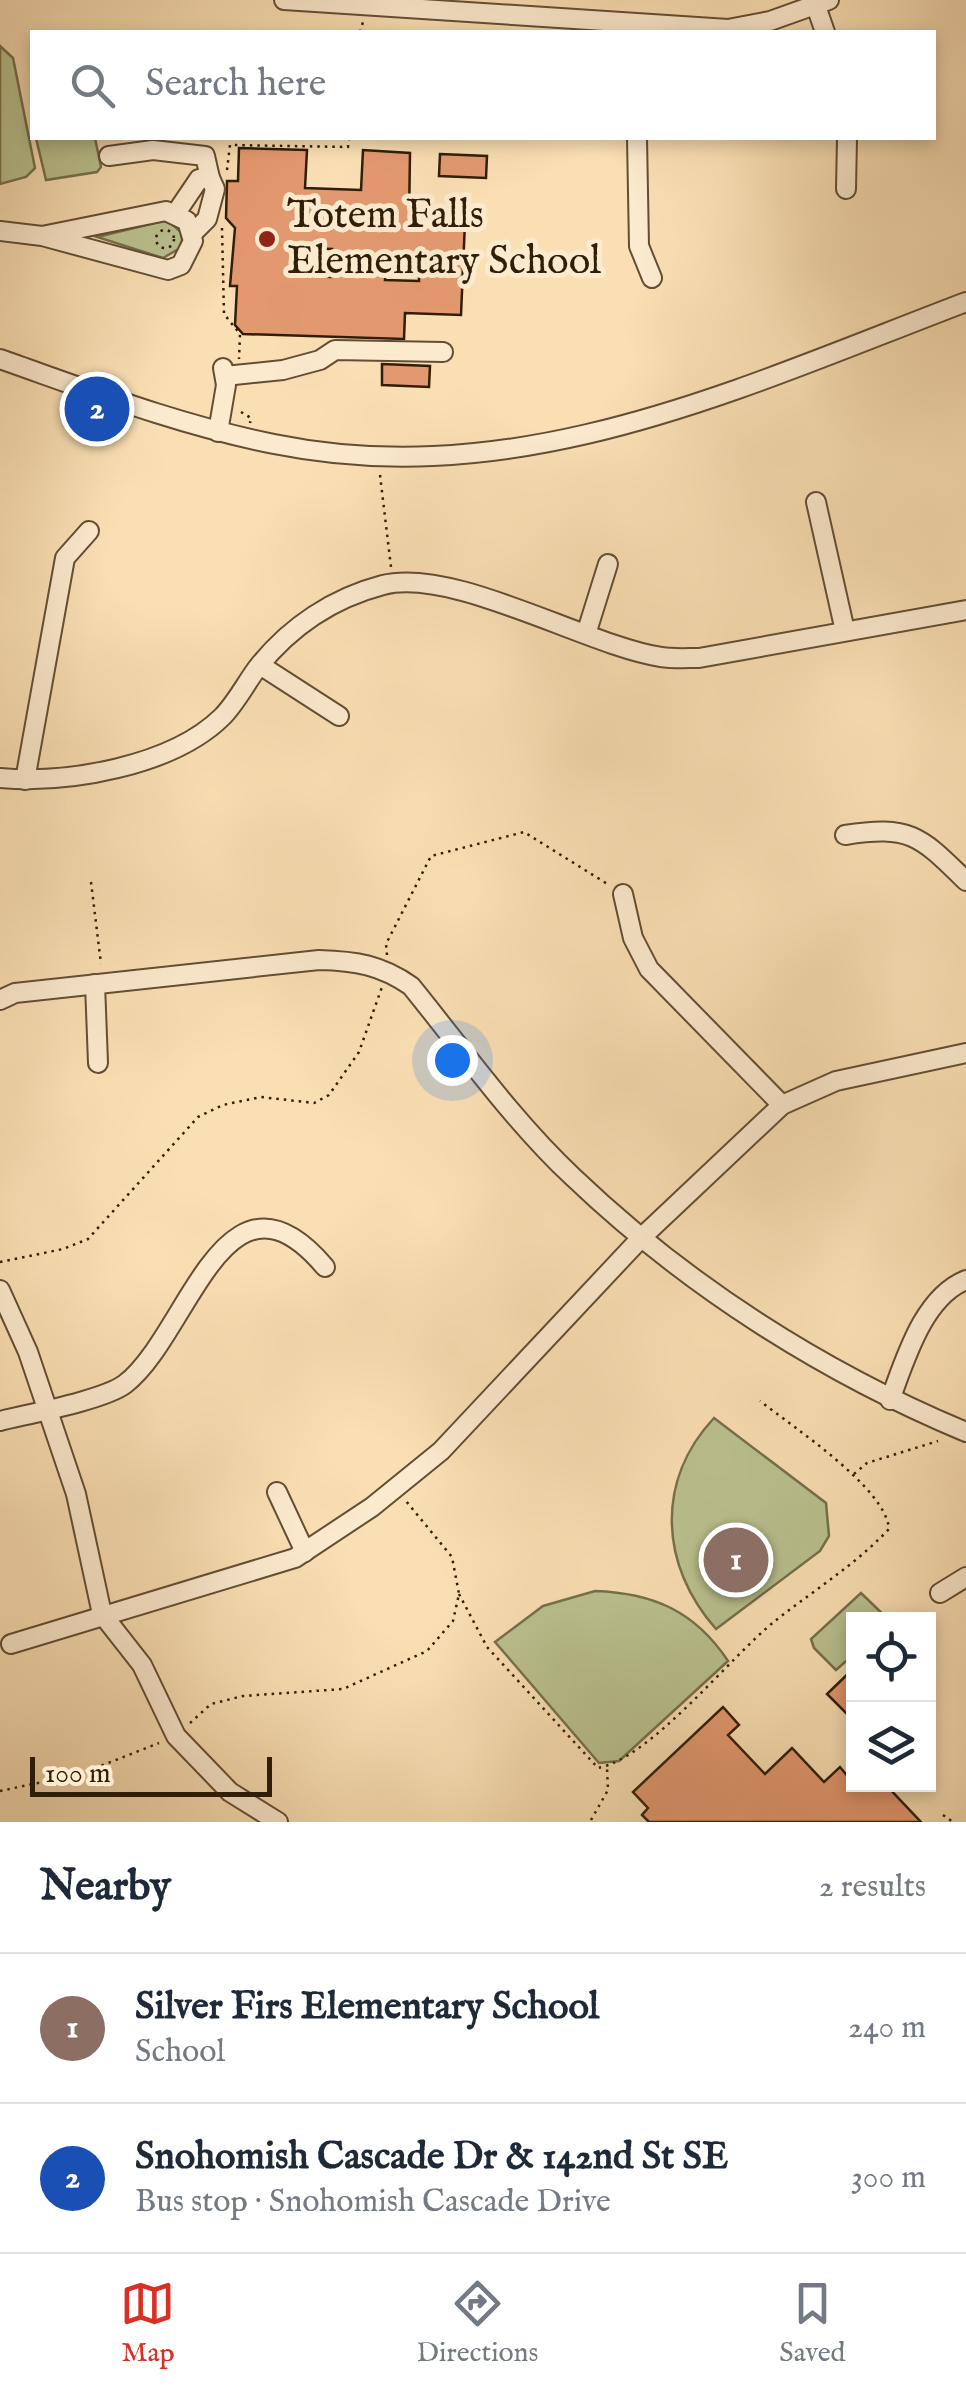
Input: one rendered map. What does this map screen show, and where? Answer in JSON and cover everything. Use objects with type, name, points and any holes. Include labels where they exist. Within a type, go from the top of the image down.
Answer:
[{"type":"street","points":[[284,0],[645,29],[728,29],[823,3],[825,30]]},
{"type":"street","points":[[637,140],[639,246],[652,278]]},
{"type":"street","points":[[846,189],[847,140]]},
{"type":"street","points":[[0,231],[42,236],[168,270],[186,259],[192,234],[207,220],[218,179],[204,156],[154,150],[109,156]]},
{"type":"street","points":[[176,213],[199,179],[218,179]]},
{"type":"street","points":[[42,236],[147,214],[176,213],[187,221],[192,234]]},
{"type":"street","points":[[0,359],[176,422],[245,438],[377,456],[478,453],[653,420],[966,302]]},
{"type":"street","points":[[218,432],[229,371],[283,370],[320,360],[335,350],[443,352]]},
{"type":"street","points":[[816,502],[845,631]]},
{"type":"street","points":[[25,780],[65,558],[89,531]]},
{"type":"street","points":[[586,632],[608,564]]},
{"type":"street","points":[[0,778],[65,777],[165,755],[224,716],[260,665],[307,618],[354,594],[393,583],[414,582],[660,657],[699,658],[966,610]]},
{"type":"street","points":[[260,665],[339,716]]},
{"type":"street","points":[[845,835],[892,828],[933,849],[966,882]]},
{"type":"street","points":[[623,894],[634,938],[649,969],[782,1104]]},
{"type":"street","points":[[0,1000],[15,993],[319,960],[360,961],[388,970],[411,986],[570,1175],[641,1238],[821,1364],[960,1430]]},
{"type":"street","points":[[95,984],[98,1063]]},
{"type":"street","points":[[11,1644],[305,1552],[396,1488],[454,1438],[641,1238],[782,1104],[836,1081],[966,1053]]},
{"type":"street","points":[[0,1421],[123,1386],[150,1357],[228,1241],[252,1228],[276,1228],[306,1245],[326,1268]]},
{"type":"street","points":[[890,1400],[915,1337],[936,1305],[966,1280]]},
{"type":"street","points":[[0,1290],[48,1410],[76,1494],[102,1614],[142,1665],[176,1736],[230,1792],[278,1822]]},
{"type":"street","points":[[278,1492],[305,1552]]},
{"type":"street","points":[[940,1593],[966,1577]]},
{"type":"path","points":[[218,179],[230,145],[348,147],[349,140]]},
{"type":"path","points":[[221,215],[224,314],[240,334],[229,371]]},
{"type":"path","points":[[240,411],[251,418],[245,438]]},
{"type":"path","points":[[377,456],[393,583]]},
{"type":"path","points":[[0,1262],[62,1249],[88,1238],[198,1117],[223,1106],[261,1098],[314,1103],[329,1096],[359,1052],[388,970],[386,944],[431,856],[524,832],[623,894]]},
{"type":"path","points":[[91,882],[102,969],[95,984]]},
{"type":"path","points":[[396,1488],[452,1557],[459,1594],[487,1647],[598,1768],[607,1766],[632,1755],[774,1622],[859,1561],[889,1529],[888,1516],[852,1476],[760,1401]]},
{"type":"path","points":[[852,1476],[868,1463],[932,1446],[960,1430]]},
{"type":"path","points":[[0,1791],[80,1774],[176,1736],[211,1704],[242,1696],[343,1689],[428,1650],[454,1621],[459,1594]]},
{"type":"path","points":[[592,1820],[608,1790],[607,1766]]},
{"type":"path","points":[[943,1815],[952,1822]]},
{"type":"green space","points":[[0,46],[13,58],[35,168],[26,177],[0,184]]},
{"type":"green space","points":[[36,140],[95,140],[101,167],[97,172],[46,180]]},
{"type":"green space","points":[[167,220],[182,233],[182,247],[163,258],[97,237]]},
{"type":"green space","points":[[714,1418],[826,1503],[829,1536],[820,1551],[716,1629],[684,1578],[672,1524],[674,1496],[682,1469]]},
{"type":"green space","points":[[595,1591],[636,1596],[671,1608],[701,1629],[728,1661],[619,1761],[599,1763],[495,1642],[543,1606]]},
{"type":"green space","points":[[861,1593],[881,1612],[846,1612],[846,1661],[836,1670],[814,1648],[811,1639]]},
{"type":"building","points":[[239,148],[307,150],[305,188],[361,190],[363,150],[410,153],[409,220],[465,222],[461,315],[405,313],[404,339],[243,334],[235,325],[237,286],[230,286],[235,228],[226,218],[227,181],[238,181]],"holes":[[[296,248],[332,249],[331,277],[295,276]],[[386,252],[419,253],[419,281],[385,280]]]},
{"type":"building","points":[[440,154],[487,156],[486,178],[439,176]]},
{"type":"building","points":[[382,364],[430,366],[429,387],[382,385]]},
{"type":"building","points":[[846,1676],[846,1713],[827,1694]]},
{"type":"building","points":[[723,1707],[739,1725],[728,1735],[765,1774],[792,1748],[824,1782],[840,1767],[846,1774],[846,1792],[893,1792],[921,1822],[649,1822],[642,1815],[648,1808],[633,1792]]},
{"type":"place","name":"Totem Falls Elementary School","points":[[267,239]]},
{"type":"place","name":"Snohomish Cascade Dr & 142nd St SE","points":[[97,409]]},
{"type":"place","name":"Silver Firs Elementary School","points":[[736,1560]]}]
